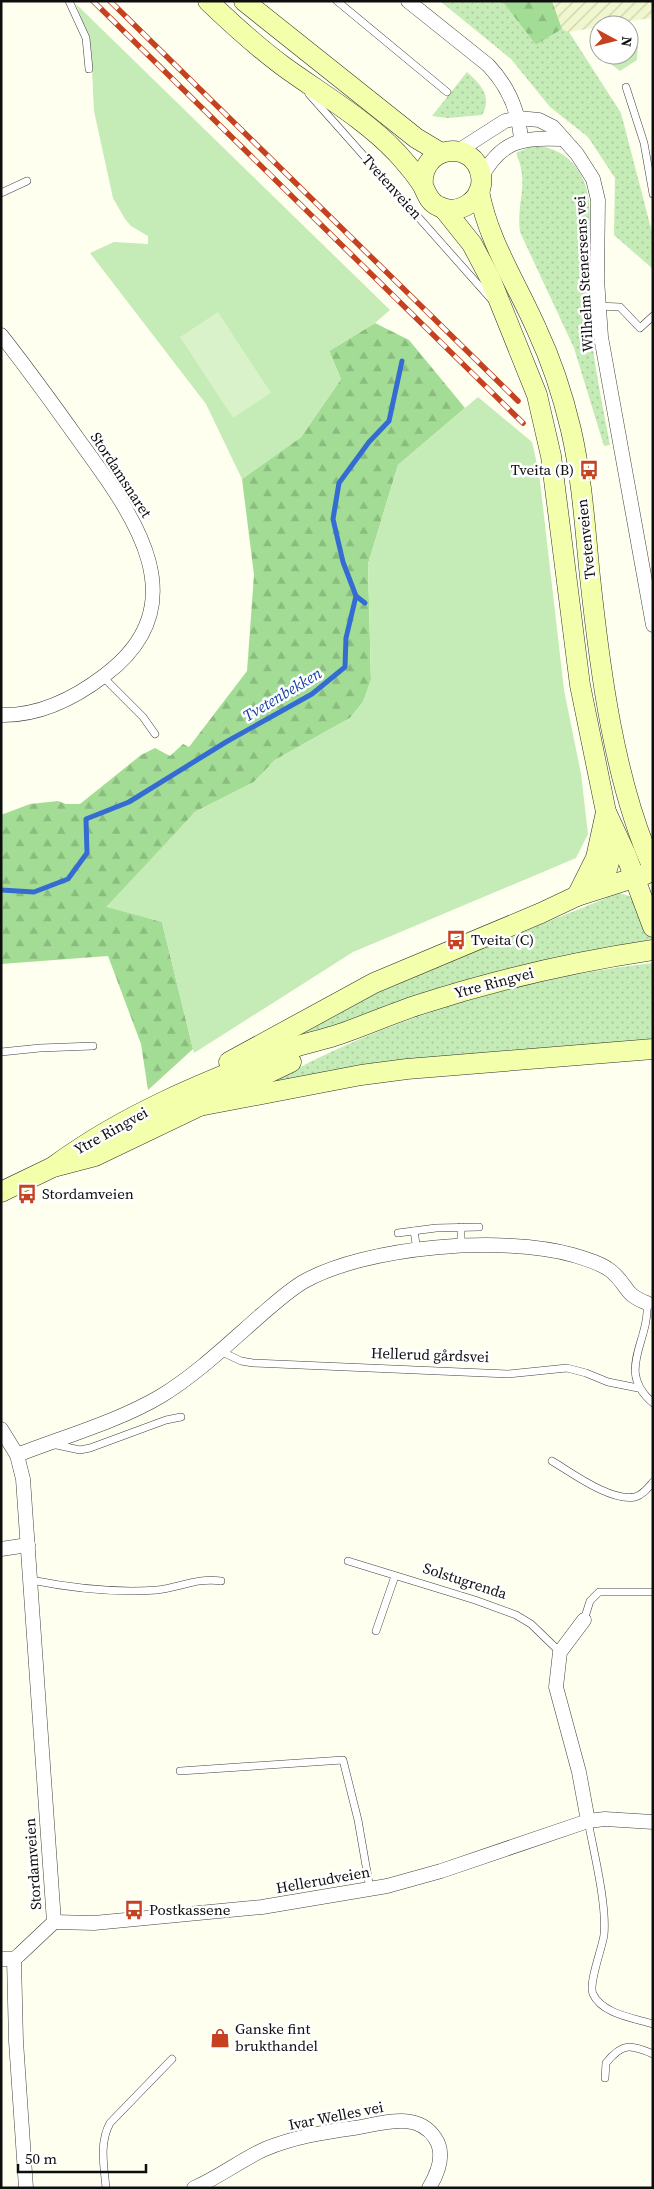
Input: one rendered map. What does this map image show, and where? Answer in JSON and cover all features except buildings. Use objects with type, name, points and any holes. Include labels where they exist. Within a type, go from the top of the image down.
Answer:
[{"type":"main road","name":"Tvetenveien","points":[[208,1],[283,66],[396,152],[423,186],[433,203],[444,209],[459,225],[480,259],[530,376],[551,456],[575,652],[606,812],[614,830],[643,874],[640,896],[653,927]]},
{"type":"main road","name":"Tvetenveien","points":[[244,1],[409,133],[474,161],[488,229],[552,364],[571,430],[607,703],[628,796],[644,847],[653,868]]},
{"type":"main road","name":"Tvetenveien","points":[[423,186],[426,166],[450,152]]},
{"type":"main road","name":"Tvetenveien","points":[[444,209],[452,210],[471,203],[480,184]]},
{"type":"main road","points":[[577,896],[596,858],[606,812]]},
{"type":"main road","points":[[602,888],[611,855],[614,830]]},
{"type":"main road","points":[[199,1085],[226,1064],[352,993],[577,896],[643,874]]},
{"type":"main road","name":"Ytre Ringvei","points":[[1,1192],[53,1167],[85,1144],[199,1085],[290,1049],[339,1034],[416,1006],[496,982],[549,969],[653,950]]},
{"type":"main road","name":"Ytre Ringvei","points":[[53,1167],[95,1156],[296,1060],[339,1034]]},
{"type":"main road","points":[[199,1106],[398,1070],[653,1049]]},
{"type":"street","points":[[408,1],[493,70],[507,90],[518,118],[521,140]]},
{"type":"street","points":[[450,152],[505,121],[518,118]]},
{"type":"street","name":"Wilhelm Stenersens vei","points":[[518,118],[539,120],[552,126],[583,161],[598,192],[598,306],[604,361],[650,595],[653,625]]},
{"type":"street","points":[[480,184],[501,151],[521,140],[535,138],[562,139]]},
{"type":"street","name":"Stordamsnaret","points":[[1,335],[45,391],[112,485],[134,520],[152,568],[152,604],[141,639],[121,662],[82,693],[67,701],[35,712],[1,715]]},
{"type":"street","points":[[17,1455],[96,1425],[160,1396],[220,1351],[302,1283],[340,1267],[417,1250],[461,1246],[519,1247],[572,1255],[610,1270],[631,1297],[647,1303]]},
{"type":"street","name":"Stordamveien","points":[[1,1429],[17,1455],[23,1479],[54,1922],[28,1949],[8,1959],[16,2041],[26,2188]]},
{"type":"street","points":[[1,1549],[28,1545]]},
{"type":"street","points":[[584,1620],[560,1652],[556,1687],[579,1772],[588,1821]]},
{"type":"street","name":"Hellerudveien","points":[[54,1922],[94,1923],[262,1907],[370,1889],[441,1871],[588,1821],[605,1819],[653,1822]]},
{"type":"street","name":"Ivar Welles vei","points":[[194,2188],[264,2150],[294,2139],[314,2133],[393,2121],[423,2124],[430,2130],[440,2145],[441,2155],[436,2175],[429,2188]]},
{"type":"lane","points":[[69,1],[86,38],[89,69]]},
{"type":"lane","points":[[337,1],[447,92]]},
{"type":"lane","name":"Tvetenveien","points":[[283,66],[418,215],[477,286],[501,308]]},
{"type":"lane","points":[[626,88],[644,143],[653,194]]},
{"type":"lane","points":[[1,193],[27,181]]},
{"type":"lane","points":[[598,306],[620,307],[640,328],[653,316]]},
{"type":"lane","points":[[102,677],[143,717],[155,734]]},
{"type":"lane","points":[[1,1052],[93,1046]]},
{"type":"lane","points":[[461,1227],[461,1246]]},
{"type":"lane","points":[[398,1233],[479,1227]]},
{"type":"lane","points":[[414,1231],[417,1250]]},
{"type":"lane","points":[[647,1303],[646,1322],[635,1364],[638,1388],[653,1403]]},
{"type":"lane","name":"Hellerud gårdsvei","points":[[220,1351],[241,1361],[252,1363],[407,1371],[508,1374],[566,1368],[586,1373],[608,1382],[638,1388]]},
{"type":"lane","points":[[49,1443],[80,1450],[166,1420],[181,1417]]},
{"type":"lane","points":[[552,1461],[600,1489],[625,1497],[636,1497],[653,1482]]},
{"type":"lane","name":"Solstugrenda","points":[[348,1561],[475,1600],[516,1615],[531,1624],[560,1652]]},
{"type":"lane","points":[[376,1631],[395,1576]]},
{"type":"lane","points":[[31,1580],[54,1584],[138,1591],[160,1590],[201,1580],[221,1581]]},
{"type":"lane","points":[[584,1620],[590,1601],[599,1592],[653,1592]]},
{"type":"lane","points":[[180,1771],[343,1760],[358,1820],[370,1889]]},
{"type":"lane","points":[[588,1821],[604,1923],[601,1953],[591,1987],[593,1995],[607,2009],[653,2024]]},
{"type":"lane","points":[[605,2078],[606,2063],[624,2047],[631,2046],[653,2054]]},
{"type":"lane","points":[[106,2188],[102,2147],[106,2131],[110,2124],[172,2059]]},
{"type":"green space","points":[[440,1],[502,1],[536,45],[562,29],[569,32],[621,113],[653,236],[653,269],[614,235],[615,178],[588,137],[550,107],[511,59]]},
{"type":"green space","points":[[502,1],[552,1],[562,29],[536,45]]},
{"type":"green space","points":[[552,1],[653,1],[653,18],[639,20],[639,15],[589,15],[589,29],[569,32],[562,29]]},
{"type":"green space","points":[[76,4],[390,310],[375,323],[329,351],[341,379],[301,437],[242,479],[206,404],[90,253],[114,242],[148,244],[148,236],[131,226],[113,198],[94,111],[91,48]]},
{"type":"green space","points":[[612,65],[629,65],[620,71]]},
{"type":"green space","points":[[467,72],[480,86],[486,96],[482,115],[448,118],[432,116]]},
{"type":"green space","points":[[533,146],[559,152],[573,163],[582,178],[589,198],[588,306],[610,445],[604,446],[574,348],[520,232],[522,174],[516,153]]},
{"type":"green space","points":[[218,312],[271,393],[233,418],[180,337]]},
{"type":"green space","points":[[375,323],[409,340],[465,408],[398,465],[368,564],[371,680],[363,702],[350,718],[275,760],[254,782],[195,812],[109,906],[162,922],[193,1049],[148,1090],[141,1044],[108,956],[1,964],[1,815],[30,804],[58,801],[66,804],[80,804],[141,755],[155,748],[170,756],[183,744],[189,747],[247,671],[254,575],[242,479],[301,437],[341,379],[329,351]]},
{"type":"green space","points":[[478,397],[532,442],[539,473],[564,690],[581,774],[588,834],[576,858],[353,952],[194,1053],[162,922],[106,907],[195,812],[254,782],[275,760],[350,718],[363,702],[371,680],[368,564],[398,465]]},
{"type":"green space","points":[[619,893],[633,897],[653,894],[653,939],[523,965],[436,989],[300,1040],[287,1039],[378,990]]},
{"type":"green space","points":[[653,963],[653,1039],[275,1084],[274,1081],[318,1058],[363,1038],[410,1019],[458,1004],[506,990],[555,979]]},
{"type":"waterway","name":"Tvetenbekken","points":[[1,890],[34,892],[68,879],[87,853],[86,819],[129,802],[226,742],[312,694],[345,667],[346,638],[356,596],[343,562],[333,519],[339,483],[369,442],[389,421],[402,361]]},
{"type":"waterway","points":[[356,596],[365,603]]},
{"type":"railway","points":[[93,1],[523,423]]},
{"type":"railway","points":[[110,1],[518,401]]},
{"type":"place","name":"Tveita (B)","points":[[589,470]]},
{"type":"place","name":"Tveita (C)","points":[[456,940]]},
{"type":"place","name":"Stordamveien","points":[[27,1194]]},
{"type":"place","name":"Postkassene","points":[[134,1910]]},
{"type":"place","name":"Ganske fint brukthandel","points":[[220,2038]]}]
